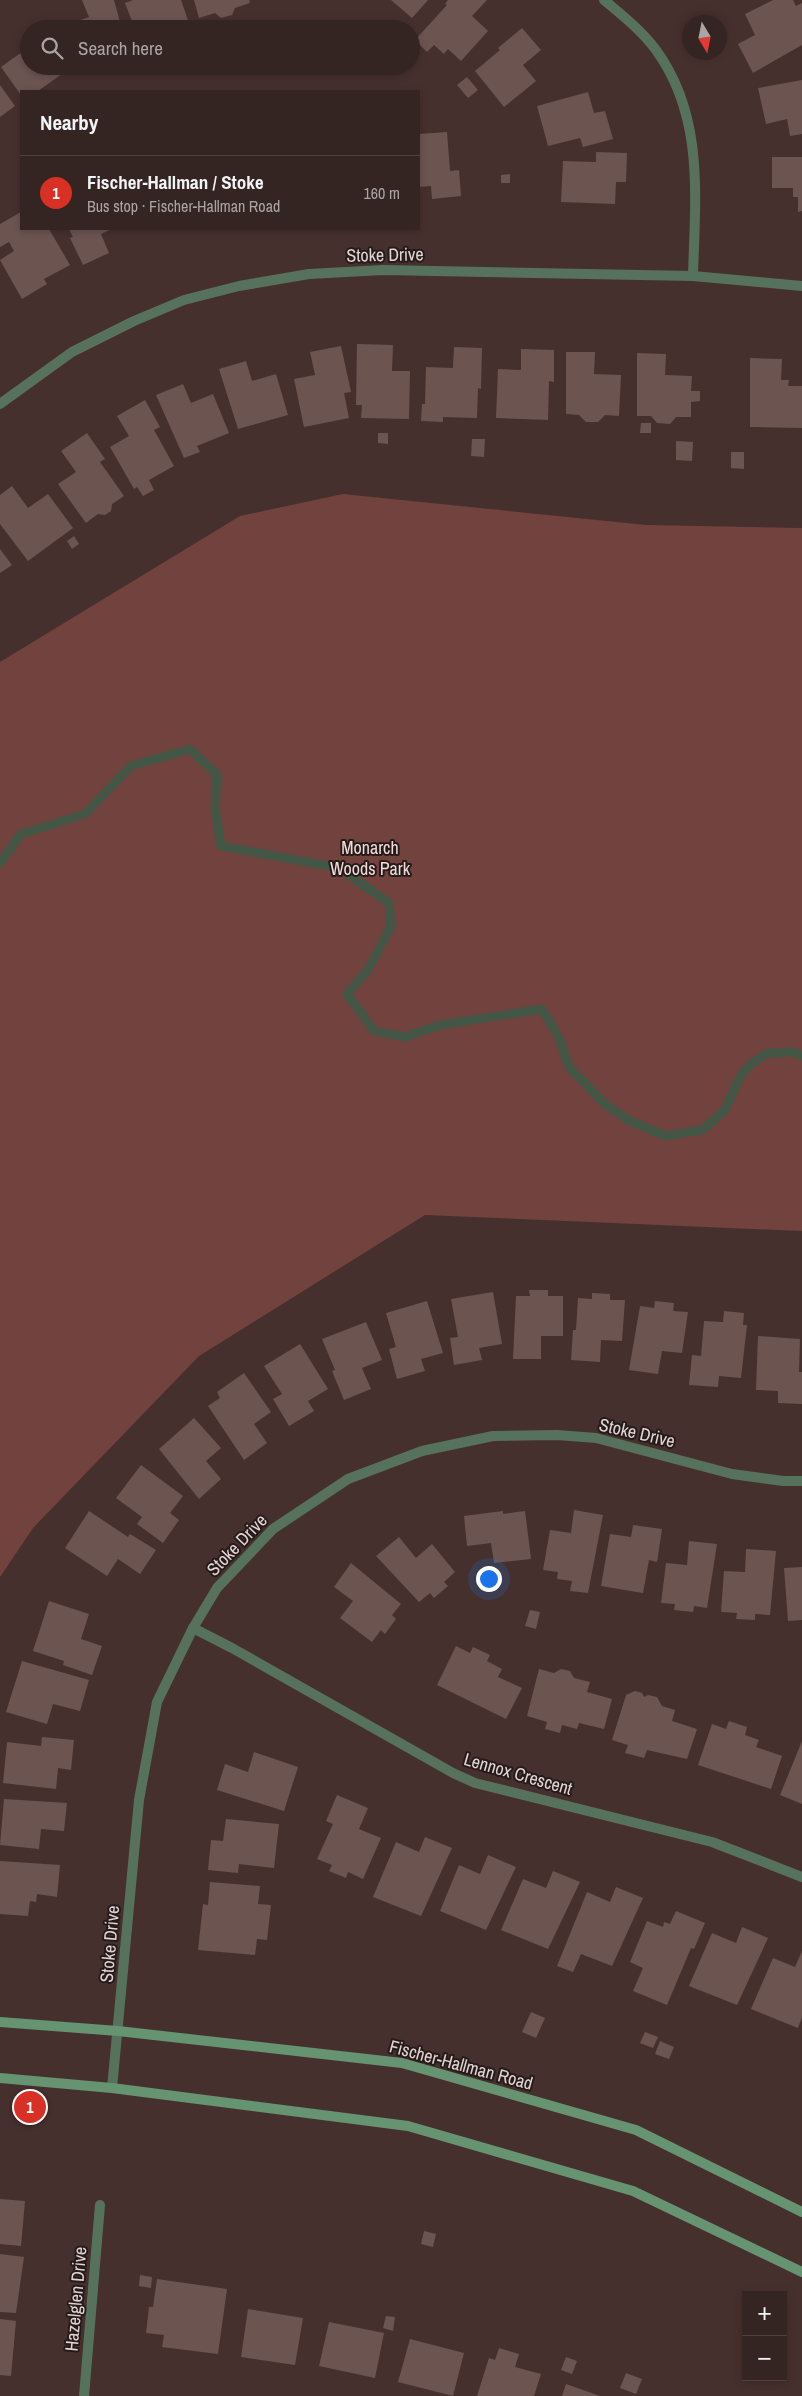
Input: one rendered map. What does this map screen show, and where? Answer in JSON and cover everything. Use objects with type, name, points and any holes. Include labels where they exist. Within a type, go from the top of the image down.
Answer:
[{"type":"main road","name":"Fischer-Hallman Road","points":[[0,2022],[118,2031],[402,2063],[636,2130],[802,2212]]},
{"type":"main road","points":[[0,2078],[112,2088],[408,2126],[633,2191],[802,2272]]},
{"type":"street","points":[[604,0],[629,21],[656,50],[673,79],[687,115],[694,144],[696,172],[693,276]]},
{"type":"street","name":"Stoke Drive","points":[[0,404],[72,352],[134,320],[184,300],[239,286],[309,274],[383,270],[693,276],[802,286]]},
{"type":"street","name":"Stoke Drive","points":[[112,2088],[139,1800],[157,1702],[193,1628],[218,1588],[273,1529],[348,1479],[422,1451],[493,1436],[557,1435],[596,1438],[732,1474],[783,1481],[802,1481]]},
{"type":"street","name":"Lennox Crescent","points":[[193,1628],[474,1783],[712,1842],[802,1877]]},
{"type":"street","name":"Hazelglen Drive","points":[[84,2396],[100,2205]]},
{"type":"green space","name":"Monarch Woods Park","points":[[343,494],[646,525],[802,528],[802,1231],[425,1215],[199,1356],[33,1528],[0,1577],[0,662],[240,516]]},
{"type":"building","points":[[82,0],[114,0],[120,20],[81,20],[89,17]]},
{"type":"building","points":[[133,0],[181,0],[188,20],[132,20],[125,3]]},
{"type":"building","points":[[194,0],[249,0],[250,3],[235,8],[232,15],[221,18],[215,13],[199,18]]},
{"type":"building","points":[[391,0],[428,0],[412,18]]},
{"type":"building","points":[[448,0],[487,0],[472,16],[488,31],[461,61],[448,49],[444,54],[434,45],[427,52],[420,45],[420,35],[447,5],[445,4]]},
{"type":"building","points":[[773,0],[793,0],[796,6],[802,3],[802,45],[753,73],[738,44],[755,35],[745,14]]},
{"type":"building","points":[[522,28],[541,50],[523,65],[536,81],[504,107],[475,71]]},
{"type":"building","points":[[20,53],[20,75],[61,75],[39,90],[20,90],[20,94],[1,67]]},
{"type":"building","points":[[467,77],[478,90],[468,98],[457,85]]},
{"type":"building","points":[[802,80],[802,134],[790,136],[787,119],[766,124],[758,88]]},
{"type":"building","points":[[0,85],[15,106],[0,117]]},
{"type":"building","points":[[588,92],[594,113],[605,111],[613,139],[583,147],[580,138],[548,146],[537,106]]},
{"type":"building","points":[[447,132],[450,171],[459,170],[461,196],[432,199],[431,186],[420,187],[420,134]]},
{"type":"building","points":[[596,152],[627,153],[626,182],[616,182],[615,204],[561,202],[563,161],[596,162]]},
{"type":"building","points":[[772,157],[802,157],[802,211],[798,212],[798,197],[793,197],[793,188],[772,188]]},
{"type":"building","points":[[510,174],[510,183],[501,183],[501,175]]},
{"type":"building","points":[[20,213],[20,230],[50,230],[70,265],[44,279],[47,284],[22,299],[0,260],[14,251],[9,242],[0,247],[0,224]]},
{"type":"building","points":[[70,230],[110,230],[101,234],[109,253],[83,265],[70,238],[73,237]]},
{"type":"building","points":[[357,344],[393,345],[392,371],[410,371],[409,419],[361,418],[362,405],[356,405]]},
{"type":"building","points":[[341,346],[351,392],[344,393],[349,418],[304,427],[294,379],[315,375],[310,352]]},
{"type":"building","points":[[454,347],[482,348],[481,389],[478,388],[477,418],[443,417],[443,422],[421,421],[422,404],[425,404],[426,367],[453,368]]},
{"type":"building","points":[[521,349],[554,350],[554,382],[549,381],[548,420],[496,418],[498,369],[521,370]]},
{"type":"building","points":[[566,352],[595,352],[594,374],[621,375],[619,416],[605,415],[598,422],[586,422],[579,415],[566,414]]},
{"type":"building","points":[[637,353],[666,354],[665,375],[692,376],[691,391],[700,391],[700,401],[691,402],[691,417],[676,417],[670,424],[657,423],[651,416],[637,416]]},
{"type":"building","points":[[750,358],[782,359],[781,380],[789,380],[788,386],[802,386],[802,428],[750,427]]},
{"type":"building","points":[[246,361],[252,381],[276,374],[288,415],[238,429],[219,369]]},
{"type":"building","points":[[183,384],[191,403],[213,394],[229,433],[197,446],[200,452],[184,458],[156,395]]},
{"type":"building","points":[[145,400],[160,427],[154,430],[174,466],[149,480],[154,490],[143,496],[137,487],[134,489],[110,447],[129,436],[117,416]]},
{"type":"building","points":[[641,423],[651,423],[651,433],[640,433]]},
{"type":"building","points":[[87,433],[105,459],[100,462],[124,496],[112,504],[111,511],[105,515],[98,514],[86,523],[58,484],[76,472],[61,451]]},
{"type":"building","points":[[378,433],[388,433],[388,444],[378,443]]},
{"type":"building","points":[[472,439],[485,439],[484,457],[471,456]]},
{"type":"building","points":[[676,441],[693,442],[692,461],[676,460]]},
{"type":"building","points":[[731,452],[744,452],[744,469],[731,468]]},
{"type":"building","points":[[12,486],[28,508],[48,494],[73,528],[28,561],[0,524],[0,495]]},
{"type":"building","points":[[74,536],[79,544],[72,549],[67,541]]},
{"type":"building","points":[[0,549],[12,565],[0,573]]},
{"type":"building","points":[[529,1290],[548,1290],[548,1296],[563,1296],[563,1336],[541,1336],[541,1359],[513,1359],[516,1296],[530,1296]]},
{"type":"building","points":[[493,1292],[502,1344],[479,1348],[482,1360],[454,1365],[450,1338],[458,1337],[451,1299]]},
{"type":"building","points":[[592,1293],[610,1294],[610,1300],[625,1300],[622,1341],[601,1340],[600,1362],[571,1360],[573,1330],[576,1330],[578,1298],[592,1299]]},
{"type":"building","points":[[427,1301],[443,1353],[421,1359],[425,1371],[397,1379],[389,1349],[396,1347],[386,1313]]},
{"type":"building","points":[[655,1301],[674,1303],[673,1311],[688,1312],[682,1353],[662,1351],[658,1374],[629,1370],[640,1306],[654,1308]]},
{"type":"building","points":[[724,1311],[744,1313],[743,1325],[747,1325],[741,1378],[719,1376],[718,1387],[689,1385],[692,1355],[701,1356],[704,1321],[723,1322]]},
{"type":"building","points":[[366,1322],[382,1360],[362,1368],[371,1389],[344,1400],[332,1371],[335,1370],[322,1339]]},
{"type":"building","points":[[758,1336],[800,1339],[799,1372],[802,1372],[802,1404],[778,1403],[778,1391],[756,1390]]},
{"type":"building","points":[[300,1344],[328,1389],[308,1401],[314,1411],[289,1426],[273,1399],[282,1394],[264,1366]]},
{"type":"building","points":[[244,1373],[271,1412],[254,1424],[267,1443],[244,1460],[208,1406],[220,1398],[217,1392]]},
{"type":"building","points":[[194,1418],[221,1448],[206,1461],[221,1479],[199,1499],[159,1449]]},
{"type":"building","points":[[141,1465],[183,1496],[170,1513],[179,1520],[163,1543],[137,1524],[142,1517],[116,1498]]},
{"type":"building","points":[[574,1510],[603,1515],[588,1593],[570,1591],[572,1581],[557,1579],[558,1572],[543,1570],[550,1530],[571,1533]]},
{"type":"building","points":[[89,1511],[128,1537],[130,1534],[156,1550],[140,1574],[118,1559],[107,1576],[65,1548]]},
{"type":"building","points":[[503,1511],[503,1514],[525,1511],[531,1559],[494,1563],[491,1543],[467,1546],[464,1516]]},
{"type":"building","points":[[633,1525],[662,1529],[657,1562],[649,1560],[643,1593],[601,1586],[610,1534],[631,1537]]},
{"type":"building","points":[[399,1537],[416,1558],[432,1544],[455,1572],[444,1582],[448,1586],[434,1598],[430,1593],[419,1602],[376,1556]]},
{"type":"building","points":[[689,1541],[717,1544],[707,1608],[694,1606],[693,1612],[674,1610],[675,1604],[661,1603],[666,1563],[687,1565]]},
{"type":"building","points":[[746,1549],[776,1551],[770,1615],[755,1614],[755,1620],[736,1619],[737,1613],[721,1612],[724,1571],[745,1572]]},
{"type":"building","points":[[351,1563],[401,1604],[392,1615],[396,1619],[385,1634],[381,1630],[372,1642],[340,1618],[353,1601],[334,1587]]},
{"type":"building","points":[[802,1567],[802,1620],[788,1621],[784,1568]]},
{"type":"building","points":[[49,1601],[89,1614],[81,1639],[102,1646],[92,1675],[63,1665],[64,1661],[33,1651]]},
{"type":"building","points":[[530,1610],[540,1612],[536,1629],[525,1626]]},
{"type":"building","points":[[456,1646],[470,1653],[473,1647],[490,1655],[487,1661],[502,1669],[498,1677],[522,1688],[506,1719],[437,1685]]},
{"type":"building","points":[[22,1661],[89,1680],[80,1711],[53,1704],[47,1724],[6,1712]]},
{"type":"building","points":[[539,1669],[554,1673],[561,1669],[570,1671],[574,1678],[590,1682],[587,1692],[612,1699],[604,1729],[579,1723],[577,1729],[562,1725],[560,1733],[545,1729],[547,1722],[527,1716]]},
{"type":"building","points":[[635,1691],[642,1693],[644,1697],[648,1695],[657,1697],[662,1706],[675,1710],[672,1721],[697,1729],[687,1759],[647,1750],[644,1758],[625,1753],[628,1745],[612,1740],[626,1695]]},
{"type":"building","points":[[729,1721],[747,1727],[745,1735],[759,1740],[756,1747],[782,1756],[771,1789],[698,1765],[712,1724],[726,1729]]},
{"type":"building","points":[[42,1737],[74,1740],[71,1770],[58,1768],[56,1789],[3,1783],[7,1742],[41,1746]]},
{"type":"building","points":[[802,1741],[802,1804],[780,1795]]},
{"type":"building","points":[[254,1752],[298,1767],[284,1811],[217,1790],[225,1764],[248,1772]]},
{"type":"building","points":[[337,1795],[368,1808],[359,1829],[381,1838],[363,1879],[348,1872],[346,1878],[329,1871],[332,1865],[317,1859],[333,1824],[326,1821]]},
{"type":"building","points":[[4,1799],[67,1803],[64,1831],[41,1829],[39,1849],[0,1845]]},
{"type":"building","points":[[226,1819],[279,1824],[274,1868],[239,1864],[238,1873],[208,1870],[211,1840],[223,1841]]},
{"type":"building","points":[[425,1837],[452,1848],[421,1916],[373,1897],[396,1842],[419,1852]]},
{"type":"building","points":[[488,1855],[516,1867],[486,1930],[440,1911],[459,1865],[480,1874]]},
{"type":"building","points":[[0,1861],[60,1865],[57,1897],[37,1894],[36,1902],[30,1901],[28,1916],[0,1914]]},
{"type":"building","points":[[553,1871],[580,1882],[548,1949],[501,1930],[523,1879],[546,1888]]},
{"type":"building","points":[[210,1882],[260,1886],[258,1904],[271,1905],[267,1940],[257,1939],[255,1955],[198,1950],[203,1904],[208,1905]]},
{"type":"building","points":[[616,1887],[643,1898],[612,1966],[581,1954],[573,1972],[557,1966],[587,1892],[610,1902]]},
{"type":"building","points":[[676,1911],[705,1923],[694,1949],[691,1948],[667,2005],[633,1991],[643,1968],[630,1962],[647,1921],[663,1927],[664,1922],[670,1924]]},
{"type":"building","points":[[742,1927],[768,1938],[737,2005],[689,1986],[712,1933],[736,1943]]},
{"type":"building","points":[[802,1951],[802,2017],[798,2028],[751,2009],[773,1958],[795,1967]]},
{"type":"building","points":[[531,2012],[545,2018],[536,2038],[522,2032]]},
{"type":"building","points":[[645,2032],[658,2037],[653,2048],[640,2043]]},
{"type":"building","points":[[660,2041],[674,2047],[669,2059],[655,2054]]},
{"type":"building","points":[[0,2199],[25,2201],[21,2246],[0,2244]]},
{"type":"building","points":[[424,2231],[436,2234],[433,2247],[421,2244]]},
{"type":"building","points":[[0,2254],[24,2257],[16,2313],[0,2312]]},
{"type":"building","points":[[140,2275],[152,2277],[151,2288],[139,2286]]},
{"type":"building","points":[[157,2279],[227,2289],[218,2354],[162,2347],[164,2335],[146,2333],[149,2307],[153,2307]]},
{"type":"building","points":[[248,2309],[303,2318],[295,2365],[241,2357]]},
{"type":"building","points":[[386,2316],[395,2317],[393,2331],[383,2328]]},
{"type":"building","points":[[0,2319],[16,2321],[11,2376],[0,2375]]},
{"type":"building","points":[[329,2322],[384,2333],[375,2378],[319,2366]]},
{"type":"building","points":[[410,2339],[464,2353],[453,2396],[398,2382]]},
{"type":"building","points":[[499,2348],[519,2354],[515,2367],[541,2374],[534,2396],[477,2396],[489,2358],[495,2360]]},
{"type":"building","points":[[566,2357],[577,2361],[572,2374],[561,2370]]},
{"type":"building","points":[[626,2373],[642,2379],[636,2394],[620,2388]]},
{"type":"building","points":[[566,2384],[600,2396],[562,2396]]},
{"type":"waterway","points":[[0,863],[21,834],[85,814],[131,766],[190,749],[217,775],[215,807],[221,846],[339,868],[389,903],[391,926],[368,970],[347,994],[374,1031],[405,1037],[440,1025],[542,1009],[559,1038],[569,1067],[605,1104],[628,1120],[665,1136],[702,1130],[724,1111],[741,1075],[752,1063],[768,1053],[794,1052],[802,1056]]},
{"type":"place","name":"Fischer-Hallman / Stoke","points":[[30,2107]]}]
